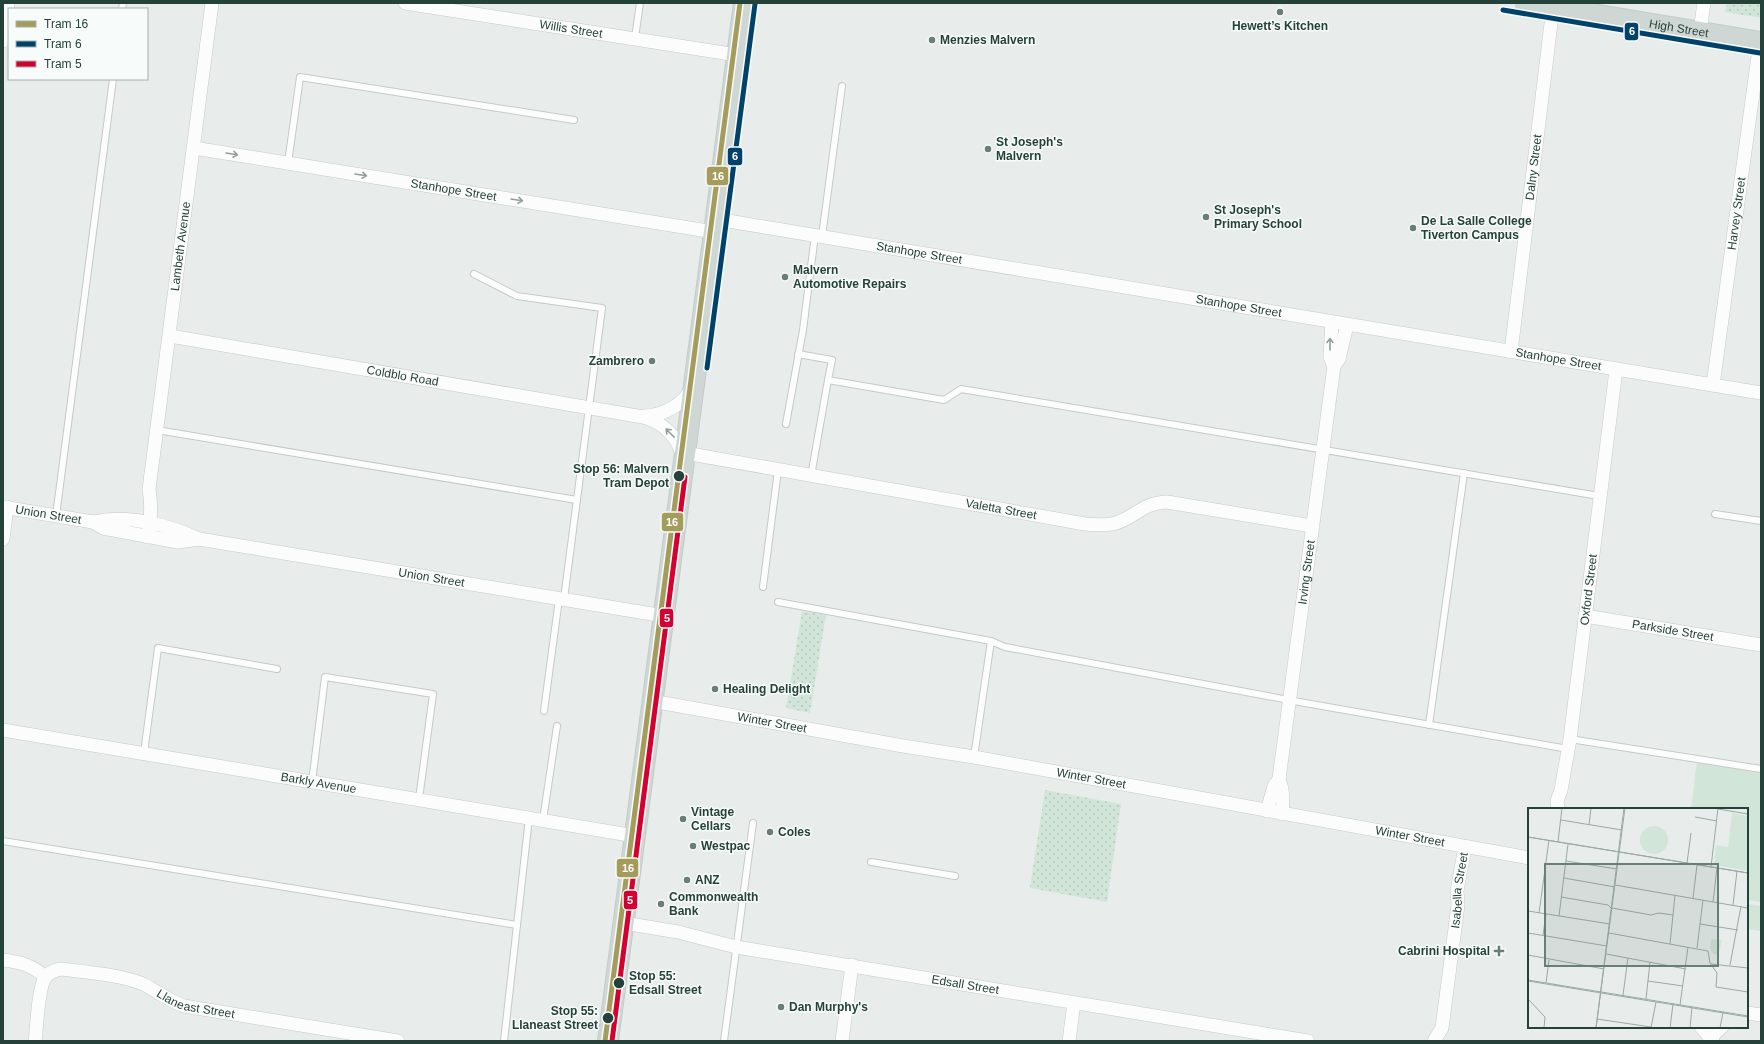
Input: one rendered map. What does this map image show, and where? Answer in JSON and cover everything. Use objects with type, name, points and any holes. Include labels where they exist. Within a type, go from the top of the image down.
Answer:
[{"type":"main road","points":[[608,1041],[744,3]]},
{"type":"main road","name":"High Street","points":[[1526,3],[1761,42]]},
{"type":"street","points":[[3,41],[8,3]]},
{"type":"street","name":"Lambeth Avenue","points":[[143,536],[145,522],[144,502],[149,489],[170,336],[212,3]]},
{"type":"street","name":"Willis Street","points":[[405,3],[459,7],[737,55]]},
{"type":"street","points":[[1700,31],[1704,3]]},
{"type":"street","name":"Dalny Street","points":[[1511,352],[1553,8]]},
{"type":"street","name":"Harvey Street","points":[[1713,385],[1761,42]]},
{"type":"street","name":"Stanhope Street","points":[[194,148],[547,204],[715,225],[819,236],[1761,393]]},
{"type":"street","name":"Irving Street","points":[[1332,322],[1330,357],[1334,366]]},
{"type":"street","name":"Irving Street","points":[[1267,811],[1274,786],[1279,779],[1334,366],[1339,359],[1347,325]]},
{"type":"street","name":"Coldblo Road","points":[[170,336],[635,415],[653,420],[672,434],[684,461]]},
{"type":"street","name":"Oxford Street","points":[[1558,808],[1557,801],[1561,790],[1569,744],[1616,370]]},
{"type":"street","name":"Coldblo Road","points":[[635,415],[653,415],[674,407],[688,395],[695,381]]},
{"type":"street","name":"Valetta Street","points":[[684,461],[778,470],[1085,524],[1101,525],[1116,523],[1128,518],[1146,506],[1156,502],[1167,502],[1312,526]]},
{"type":"street","points":[[3,539],[5,507]]},
{"type":"street","name":"Union Street","points":[[5,507],[93,522],[103,528],[178,542],[199,539]]},
{"type":"street","name":"Union Street","points":[[93,522],[105,519],[145,522],[180,531],[199,539],[664,616]]},
{"type":"street","name":"Parkside Street","points":[[1585,616],[1761,645]]},
{"type":"street","name":"Winter Street","points":[[652,702],[974,757],[1528,858]]},
{"type":"street","name":"Barkly Avenue","points":[[3,730],[635,836]]},
{"type":"street","name":"Irving Street","points":[[1279,779],[1282,787],[1283,798],[1282,814]]},
{"type":"street","name":"Isabella Street","points":[[1440,1037],[1458,905],[1458,891],[1465,847]]},
{"type":"street","name":"Edsall Street","points":[[624,923],[678,932],[736,947],[1308,1041]]},
{"type":"street","points":[[3,960],[29,965],[46,977],[41,988],[35,1041]]},
{"type":"street","points":[[842,1041],[852,965]]},
{"type":"street","name":"Llaneast Street","points":[[46,977],[56,970],[61,970],[126,979],[142,984],[168,1000],[184,1006],[398,1041]]},
{"type":"street","points":[[1069,1041],[1074,1003]]},
{"type":"street","points":[[1748,1013],[1761,1015]]},
{"type":"street","points":[[1702,1028],[1712,1039],[1721,1028]]},
{"type":"lane","points":[[635,38],[640,3]]},
{"type":"lane","points":[[288,163],[300,77],[574,120]]},
{"type":"lane","points":[[56,516],[113,80]]},
{"type":"lane","points":[[786,424],[819,236],[842,86]]},
{"type":"lane","points":[[474,274],[518,296],[602,308],[577,500],[544,711]]},
{"type":"lane","points":[[798,354],[832,360],[811,476]]},
{"type":"lane","points":[[828,380],[944,400],[961,389],[1599,496]]},
{"type":"lane","points":[[157,430],[577,500]]},
{"type":"lane","points":[[762,587],[778,470]]},
{"type":"lane","points":[[1429,725],[1464,473]]},
{"type":"lane","points":[[1715,514],[1761,521]]},
{"type":"lane","points":[[778,602],[991,641],[1005,647],[1429,725],[1761,769]]},
{"type":"lane","points":[[974,757],[991,641]]},
{"type":"lane","points":[[144,753],[158,648],[277,669]]},
{"type":"lane","points":[[312,782],[325,677],[434,694],[419,799]]},
{"type":"lane","points":[[543,820],[557,726]]},
{"type":"lane","points":[[504,1041],[529,818]]},
{"type":"lane","points":[[724,1041],[753,823]]},
{"type":"lane","points":[[3,841],[517,925]]},
{"type":"lane","points":[[871,862],[955,876]]},
{"type":"green space","points":[[1727,3],[1761,3],[1761,18],[1725,12]]},
{"type":"green space","points":[[802,611],[826,615],[810,713],[786,708]]},
{"type":"green space","points":[[1697,761],[1761,772],[1761,902],[1748,900],[1748,808],[1691,808]]},
{"type":"green space","points":[[1045,790],[1121,804],[1107,902],[1030,888]]},
{"type":"green space","points":[[1748,904],[1761,906],[1761,931],[1748,929]]},
{"type":"tram line","name":"16","points":[[605,1041],[740,3]]},
{"type":"tram line","name":"6","points":[[707,368],[755,4]]},
{"type":"tram line","name":"6","points":[[1503,10],[1760,53]]},
{"type":"tram line","name":"5","points":[[612,1041],[685,477]]},
{"type":"place","name":"Hewett’s Kitchen","points":[[1280,12]]},
{"type":"place","name":"Menzies Malvern","points":[[932,40]]},
{"type":"place","name":"St Joseph's Malvern","points":[[988,149]]},
{"type":"place","name":"St Joseph's Primary School","points":[[1206,217]]},
{"type":"place","name":"De La Salle College Tiverton Campus","points":[[1413,228]]},
{"type":"place","name":"Malvern Automotive Repairs","points":[[785,277]]},
{"type":"place","name":"Zambrero","points":[[652,361]]},
{"type":"place","name":"Stop 56: Malvern Tram Depot","points":[[679,476]]},
{"type":"place","name":"Healing Delight","points":[[715,689]]},
{"type":"place","name":"Vintage Cellars","points":[[683,819]]},
{"type":"place","name":"Coles","points":[[770,832]]},
{"type":"place","name":"Westpac","points":[[693,846]]},
{"type":"place","name":"ANZ","points":[[687,880]]},
{"type":"place","name":"Commonwealth Bank","points":[[661,904]]},
{"type":"place","name":"Cabrini Hospital","points":[[1499,951]]},
{"type":"place","name":"Stop 55: Edsall Street","points":[[619,983]]},
{"type":"place","name":"Dan Murphy's","points":[[781,1007]]},
{"type":"place","name":"Stop 55: Llaneast Street","points":[[608,1018]]}]
